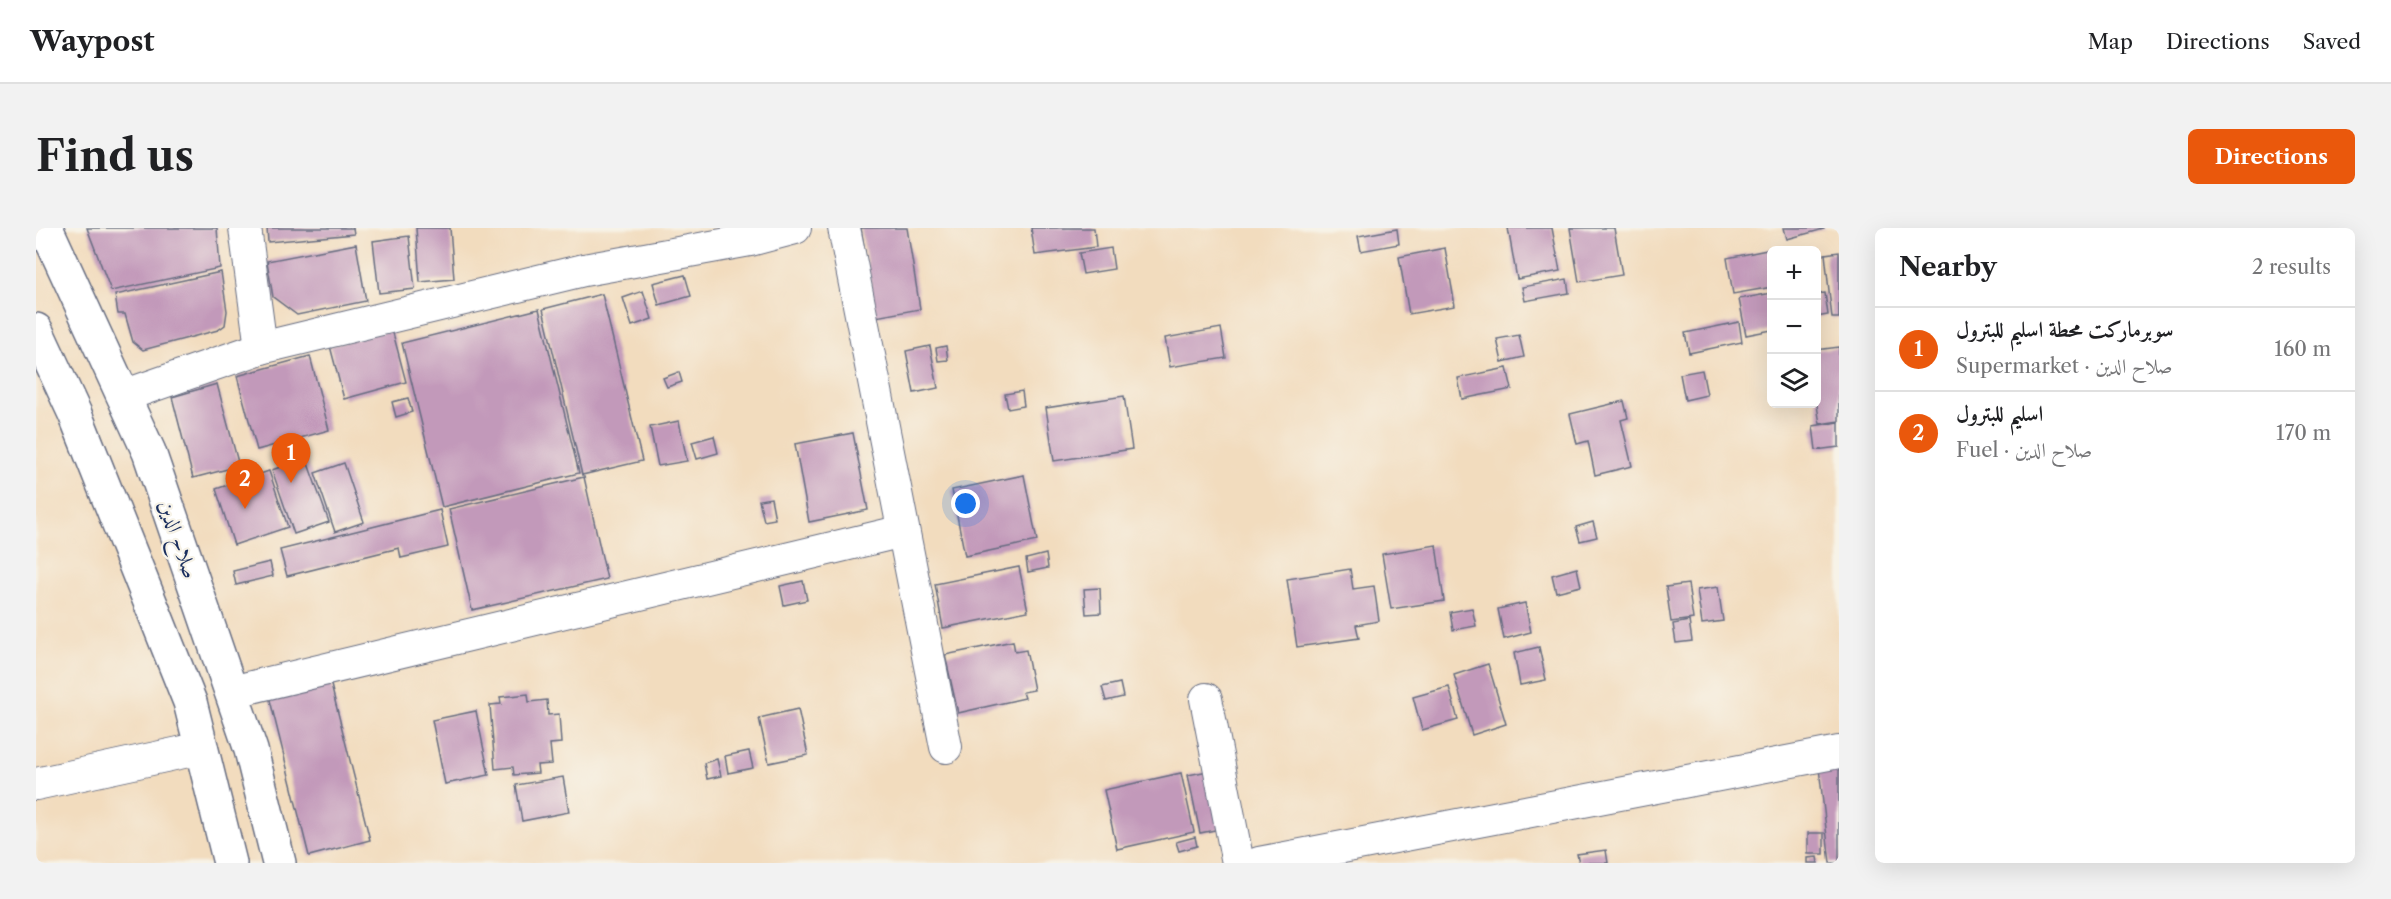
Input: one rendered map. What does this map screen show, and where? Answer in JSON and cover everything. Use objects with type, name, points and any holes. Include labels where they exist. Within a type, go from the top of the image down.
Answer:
[{"type":"highway","name":"صلاح الدين","points":[[46,228],[149,452],[251,750],[279,863]]},
{"type":"highway","points":[[36,330],[75,414],[185,691],[202,748],[230,863]]},
{"type":"street","points":[[245,228],[261,348]]},
{"type":"street","points":[[123,396],[261,348],[584,270],[750,240],[795,228]]},
{"type":"street","points":[[844,228],[946,747]]},
{"type":"street","points":[[231,692],[903,531]]},
{"type":"street","points":[[1206,699],[1238,863]]},
{"type":"street","points":[[36,784],[202,748]]},
{"type":"street","points":[[1259,863],[1839,752]]},
{"type":"building","points":[[87,228],[217,228],[220,268],[111,291]]},
{"type":"building","points":[[267,228],[353,228],[354,234],[268,242]]},
{"type":"building","points":[[416,228],[450,228],[454,279],[420,282]]},
{"type":"building","points":[[861,228],[907,228],[920,309],[876,317]]},
{"type":"building","points":[[1031,228],[1094,228],[1096,247],[1035,255]]},
{"type":"building","points":[[1508,228],[1552,228],[1560,271],[1517,279]]},
{"type":"building","points":[[1570,228],[1614,228],[1622,275],[1579,282]]},
{"type":"building","points":[[1784,228],[1824,228],[1824,229],[1787,239]]},
{"type":"building","points":[[1397,229],[1399,244],[1361,251],[1358,236]]},
{"type":"building","points":[[409,236],[415,289],[379,293],[373,241]]},
{"type":"building","points":[[356,244],[366,301],[297,315],[273,297],[267,261]]},
{"type":"building","points":[[1111,248],[1114,269],[1083,274],[1079,253]]},
{"type":"building","points":[[1445,248],[1455,306],[1409,314],[1399,257]]},
{"type":"building","points":[[1767,250],[1767,288],[1733,294],[1727,258]]},
{"type":"building","points":[[1839,252],[1839,318],[1832,318],[1825,254]]},
{"type":"building","points":[[221,272],[227,311],[225,325],[218,330],[143,350],[133,342],[125,314],[118,314],[115,295]]},
{"type":"building","points":[[685,275],[691,296],[659,305],[653,283]]},
{"type":"building","points":[[1567,279],[1569,293],[1525,301],[1522,287]]},
{"type":"building","points":[[643,291],[652,319],[632,326],[623,298]]},
{"type":"building","points":[[1821,293],[1825,293],[1828,315],[1821,316],[1821,300]]},
{"type":"building","points":[[602,294],[642,461],[582,475],[543,309]]},
{"type":"building","points":[[1767,294],[1767,331],[1746,335],[1739,299]]},
{"type":"building","points":[[539,309],[579,473],[442,507],[402,343]]},
{"type":"building","points":[[1739,322],[1742,342],[1689,353],[1685,333]]},
{"type":"building","points":[[1221,328],[1226,358],[1170,367],[1165,338]]},
{"type":"building","points":[[392,329],[406,382],[344,399],[330,346]]},
{"type":"building","points":[[1519,335],[1524,357],[1502,362],[1497,339]]},
{"type":"building","points":[[930,346],[938,388],[914,393],[906,351]]},
{"type":"building","points":[[946,346],[948,360],[938,361],[936,348]]},
{"type":"building","points":[[1839,347],[1839,421],[1820,424],[1817,408],[1821,408],[1821,349]]},
{"type":"building","points":[[310,356],[329,430],[257,450],[237,376]]},
{"type":"building","points":[[1507,368],[1512,389],[1462,399],[1458,378]]},
{"type":"building","points":[[1702,370],[1707,395],[1685,400],[1680,374]]},
{"type":"building","points":[[679,372],[682,382],[667,387],[663,378]]},
{"type":"building","points":[[217,384],[239,466],[193,478],[172,397]]},
{"type":"building","points":[[1022,391],[1024,406],[1008,409],[1005,394]]},
{"type":"building","points":[[1124,396],[1132,449],[1054,461],[1046,408]]},
{"type":"building","points":[[408,398],[412,412],[396,417],[392,402]]},
{"type":"building","points":[[1624,401],[1628,418],[1621,420],[1632,466],[1595,475],[1588,441],[1577,444],[1570,414]]},
{"type":"building","points":[[679,421],[687,461],[658,466],[650,427]]},
{"type":"building","points":[[1839,422],[1839,447],[1816,450],[1813,426]]},
{"type":"building","points":[[853,433],[868,510],[809,522],[795,444]]},
{"type":"building","points":[[714,436],[718,453],[697,459],[692,442]]},
{"type":"building","points":[[306,458],[329,522],[294,534],[272,470]]},
{"type":"building","points":[[344,463],[364,522],[335,532],[315,473]]},
{"type":"building","points":[[269,471],[288,527],[234,545],[216,489]]},
{"type":"building","points":[[1024,475],[1037,541],[965,556],[952,490]]},
{"type":"building","points":[[584,477],[607,579],[472,610],[449,509]]},
{"type":"building","points":[[771,498],[775,519],[764,521],[759,500]]},
{"type":"building","points":[[440,510],[448,547],[401,558],[399,548],[287,576],[280,550]]},
{"type":"building","points":[[1593,522],[1597,537],[1580,541],[1576,527]]},
{"type":"building","points":[[1436,545],[1444,601],[1391,609],[1382,554]]},
{"type":"building","points":[[1046,554],[1048,568],[1028,572],[1026,559]]},
{"type":"building","points":[[270,562],[273,576],[236,585],[233,571]]},
{"type":"building","points":[[1019,567],[1028,611],[943,628],[935,584]]},
{"type":"building","points":[[1577,568],[1581,586],[1556,592],[1552,575]]},
{"type":"building","points":[[1350,569],[1353,589],[1374,586],[1379,621],[1356,625],[1359,638],[1297,647],[1287,579]]},
{"type":"building","points":[[803,581],[807,600],[784,605],[780,586]]},
{"type":"building","points":[[1688,584],[1693,619],[1671,622],[1666,587]]},
{"type":"building","points":[[1718,587],[1723,621],[1702,624],[1697,590]]},
{"type":"building","points":[[1100,588],[1101,613],[1086,614],[1084,589]]},
{"type":"building","points":[[1525,603],[1531,632],[1504,639],[1498,609]]},
{"type":"building","points":[[1472,608],[1476,626],[1453,630],[1450,612]]},
{"type":"building","points":[[1689,621],[1692,641],[1676,643],[1673,624]]},
{"type":"building","points":[[1013,641],[1015,652],[1026,650],[1034,690],[1023,692],[1025,698],[958,713],[945,655]]},
{"type":"building","points":[[1539,647],[1546,680],[1520,685],[1514,653]]},
{"type":"building","points":[[1488,664],[1506,724],[1472,735],[1454,675]]},
{"type":"building","points":[[330,681],[370,840],[309,856],[269,696]]},
{"type":"building","points":[[1120,683],[1123,697],[1106,701],[1102,687]]},
{"type":"building","points":[[1449,687],[1458,720],[1422,730],[1413,697]]},
{"type":"building","points":[[528,694],[529,702],[547,700],[548,715],[559,714],[561,743],[550,744],[552,764],[537,765],[538,773],[514,775],[513,767],[495,769],[490,705],[501,704],[500,697]]},
{"type":"building","points":[[798,709],[808,755],[769,763],[759,718]]},
{"type":"building","points":[[476,711],[489,775],[445,784],[432,720]]},
{"type":"building","points":[[749,751],[753,768],[728,773],[725,756]]},
{"type":"building","points":[[717,759],[721,776],[707,779],[704,763]]},
{"type":"building","points":[[1839,766],[1839,863],[1830,863],[1819,768]]},
{"type":"building","points":[[1213,770],[1225,828],[1200,833],[1188,775]]},
{"type":"building","points":[[1181,773],[1194,832],[1117,849],[1104,790]]},
{"type":"building","points":[[563,777],[569,812],[522,821],[516,785]]},
{"type":"building","points":[[1808,833],[1824,833],[1824,854],[1808,854]]},
{"type":"building","points":[[1195,837],[1197,846],[1179,851],[1176,842]]},
{"type":"building","points":[[1606,850],[1608,863],[1579,863],[1577,854]]},
{"type":"building","points":[[1817,857],[1818,863],[1808,863],[1808,858]]},
{"type":"place","name":"سوبرماركت محطة اسليم للبترول","points":[[291,483]]},
{"type":"place","name":"اسليم للبترول","points":[[245,509]]}]
